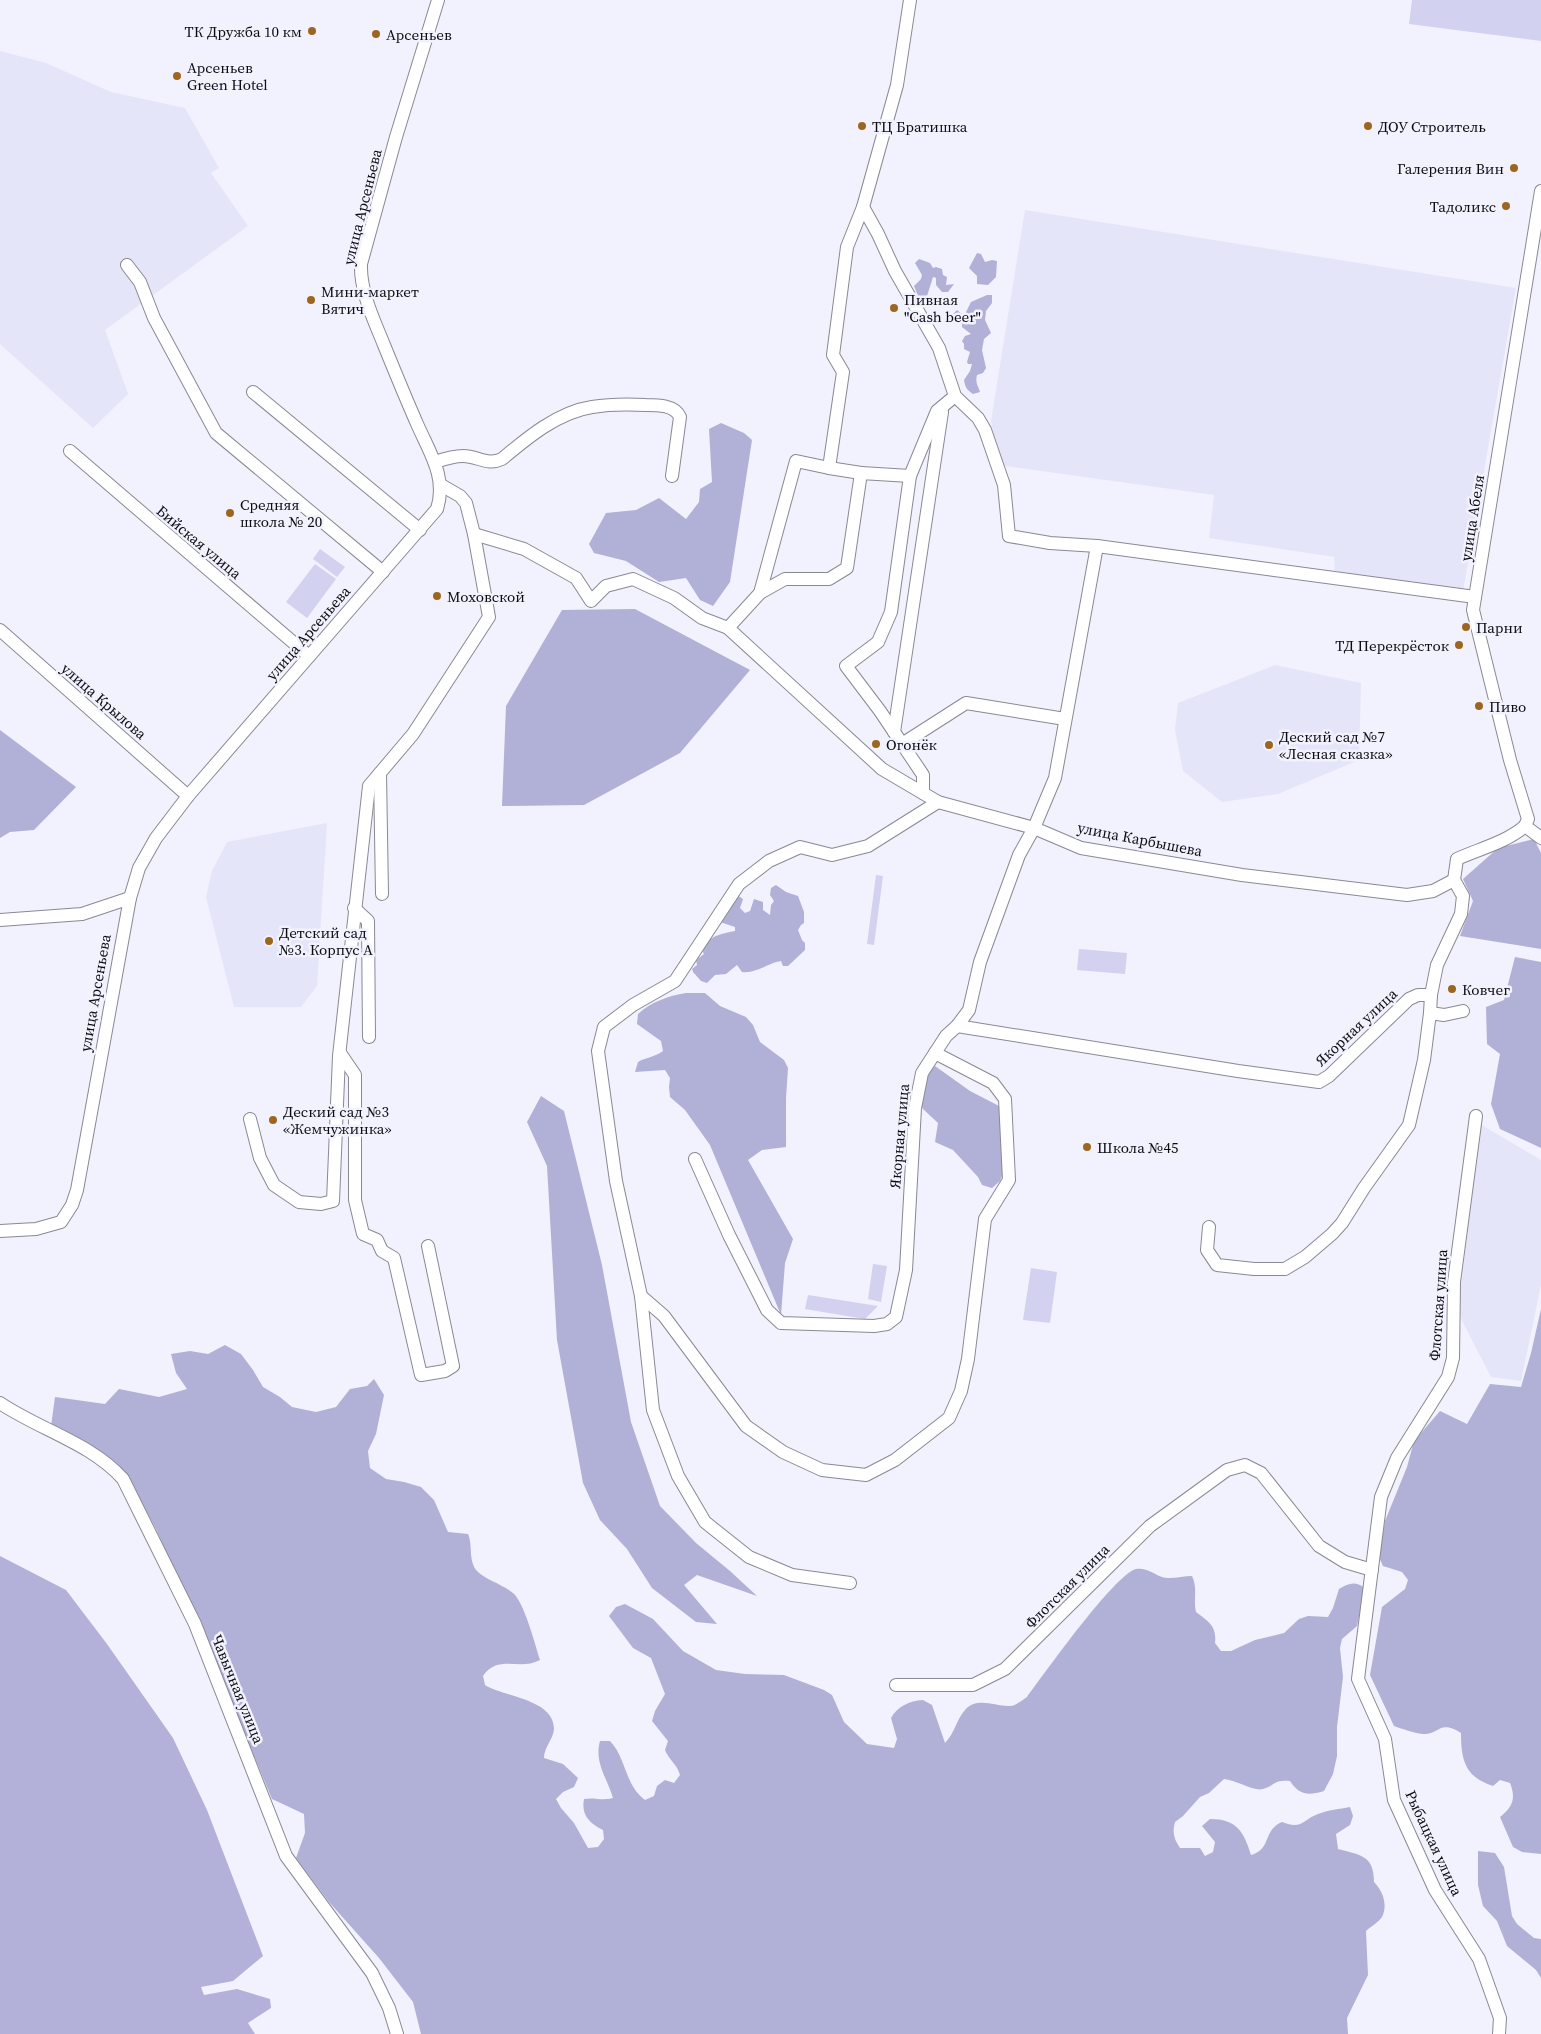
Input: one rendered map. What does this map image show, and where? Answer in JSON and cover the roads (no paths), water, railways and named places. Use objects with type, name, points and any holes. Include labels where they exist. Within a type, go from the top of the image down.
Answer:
[{"type":"street","name":"улица Арсеньева","points":[[0,1231],[36,1229],[61,1222],[72,1205],[77,1190],[130,898],[139,868],[156,838],[188,796],[420,530],[437,509],[441,498],[441,485],[435,462],[373,317],[360,273],[396,137],[438,0]]},
{"type":"street","points":[[829,468],[843,372],[833,355],[847,247],[863,207],[899,77],[910,0]]},
{"type":"street","name":"улица Абеля","points":[[1526,826],[1528,819],[1510,760],[1473,610],[1541,191]]},
{"type":"street","points":[[863,207],[895,271],[939,348],[955,396],[978,418],[1002,474],[1009,536],[1050,543],[1097,546],[1475,597]]},
{"type":"street","points":[[127,265],[140,282],[154,318],[216,433],[383,572]]},
{"type":"street","points":[[253,392],[420,530]]},
{"type":"street","points":[[923,793],[923,775],[846,666],[878,642],[891,612],[910,476],[937,411],[955,396]]},
{"type":"street","points":[[435,462],[464,456],[486,462],[496,462],[548,425],[590,407],[655,405],[673,409],[680,417],[672,476]]},
{"type":"street","points":[[894,732],[943,407]]},
{"type":"street","name":"Бийская улица","points":[[70,451],[309,656]]},
{"type":"street","points":[[760,593],[796,461],[861,473],[910,476]]},
{"type":"street","points":[[474,534],[524,549],[576,578],[591,601],[606,586],[633,579],[674,598],[702,618],[728,628],[760,593],[785,579],[829,578],[848,568],[861,473]]},
{"type":"street","points":[[250,1118],[260,1158],[274,1184],[299,1202],[321,1204],[333,1201],[340,1053],[354,908],[370,786],[413,734],[489,617],[474,534],[466,503],[460,496],[441,485]]},
{"type":"street","points":[[957,1026],[969,1010],[980,962],[1019,855],[1034,828],[1054,778],[1097,546]]},
{"type":"street","name":"улица Карбышева","points":[[728,628],[882,769],[938,802],[1034,828],[1081,848],[1242,874],[1407,895],[1433,891],[1454,880]]},
{"type":"street","name":"улица Крылова","points":[[0,630],[188,796]]},
{"type":"street","points":[[902,744],[966,703],[1065,719]]},
{"type":"street","points":[[380,773],[382,894]]},
{"type":"street","points":[[850,1584],[792,1575],[749,1558],[705,1522],[678,1476],[653,1410],[641,1296],[616,1181],[598,1052],[604,1027],[633,1005],[675,981],[739,884],[770,861],[800,847],[832,855],[868,846],[938,802]]},
{"type":"street","points":[[1210,1227],[1207,1250],[1217,1265],[1254,1269],[1285,1269],[1305,1257],[1342,1223],[1364,1188],[1410,1125],[1424,1060],[1431,995],[1437,965],[1461,914],[1463,896],[1454,880],[1457,859],[1505,839],[1526,826],[1541,838]]},
{"type":"street","points":[[0,920],[82,914],[130,898]]},
{"type":"street","points":[[354,908],[368,921],[369,1037]]},
{"type":"street","name":"Якорная улица","points":[[695,1159],[729,1235],[767,1310],[781,1323],[874,1326],[887,1324],[896,1317],[906,1270],[915,1108],[922,1073],[946,1036],[957,1026],[1238,1071],[1320,1082],[1330,1076],[1410,999],[1418,995],[1431,995]]},
{"type":"street","points":[[1430,1013],[1444,1015],[1464,1011]]},
{"type":"street","points":[[340,1053],[355,1075],[355,1200],[363,1234],[377,1240],[382,1251],[394,1258],[421,1375],[445,1371],[453,1366],[428,1246]]},
{"type":"street","points":[[641,1296],[664,1316],[746,1426],[783,1452],[822,1470],[866,1475],[895,1460],[949,1418],[961,1391],[968,1358],[985,1219],[1009,1180],[1005,1099],[993,1082],[935,1053]]},
{"type":"street","name":"Флотская улица","points":[[896,1685],[973,1685],[1005,1669],[1150,1526],[1228,1470],[1245,1465],[1261,1472],[1319,1546],[1345,1562],[1372,1570],[1381,1497],[1387,1479],[1401,1450],[1448,1377],[1453,1358],[1454,1282],[1476,1116]]},
{"type":"street","name":"Чавычная улица","points":[[0,1403],[30,1422],[81,1447],[114,1468],[124,1479],[195,1624],[286,1856],[372,1973],[388,2008],[397,2034]]},
{"type":"street","name":"Рыбацкая улица","points":[[1372,1570],[1358,1679],[1385,1739],[1394,1800],[1435,1890],[1479,1959],[1500,2018],[1499,2034]]},
{"type":"place","name":"ТК Дружба 10 км","points":[[312,31]]},
{"type":"place","name":"Арсеньев","points":[[376,34]]},
{"type":"place","name":"Арсеньев Green Hotel","points":[[177,76]]},
{"type":"place","name":"ТЦ Братишка","points":[[862,126]]},
{"type":"place","name":"ДОУ Строитель","points":[[1368,126]]},
{"type":"place","name":"Галерения Вин","points":[[1514,168]]},
{"type":"place","name":"Тадоликс","points":[[1506,206]]},
{"type":"place","name":"Мини-маркет Вятич","points":[[311,300]]},
{"type":"place","name":"Пивная \"Cash beer\"","points":[[894,308]]},
{"type":"place","name":"Средняя школа № 20","points":[[230,513]]},
{"type":"place","name":"Моховской","points":[[437,596]]},
{"type":"place","name":"Парни","points":[[1466,627]]},
{"type":"place","name":"ТД Перекрёсток","points":[[1459,645]]},
{"type":"place","name":"Пиво","points":[[1479,706]]},
{"type":"place","name":"Огонёк","points":[[876,744]]},
{"type":"place","name":"Деский сад №7 «Лесная сказка»","points":[[1269,745]]},
{"type":"place","name":"Детский сад №3. Корпус А","points":[[269,941]]},
{"type":"place","name":"Ковчег","points":[[1452,989]]},
{"type":"place","name":"Деский сад №3 «Жемчужинка»","points":[[273,1120]]},
{"type":"place","name":"Школа №45","points":[[1087,1147]]}]
